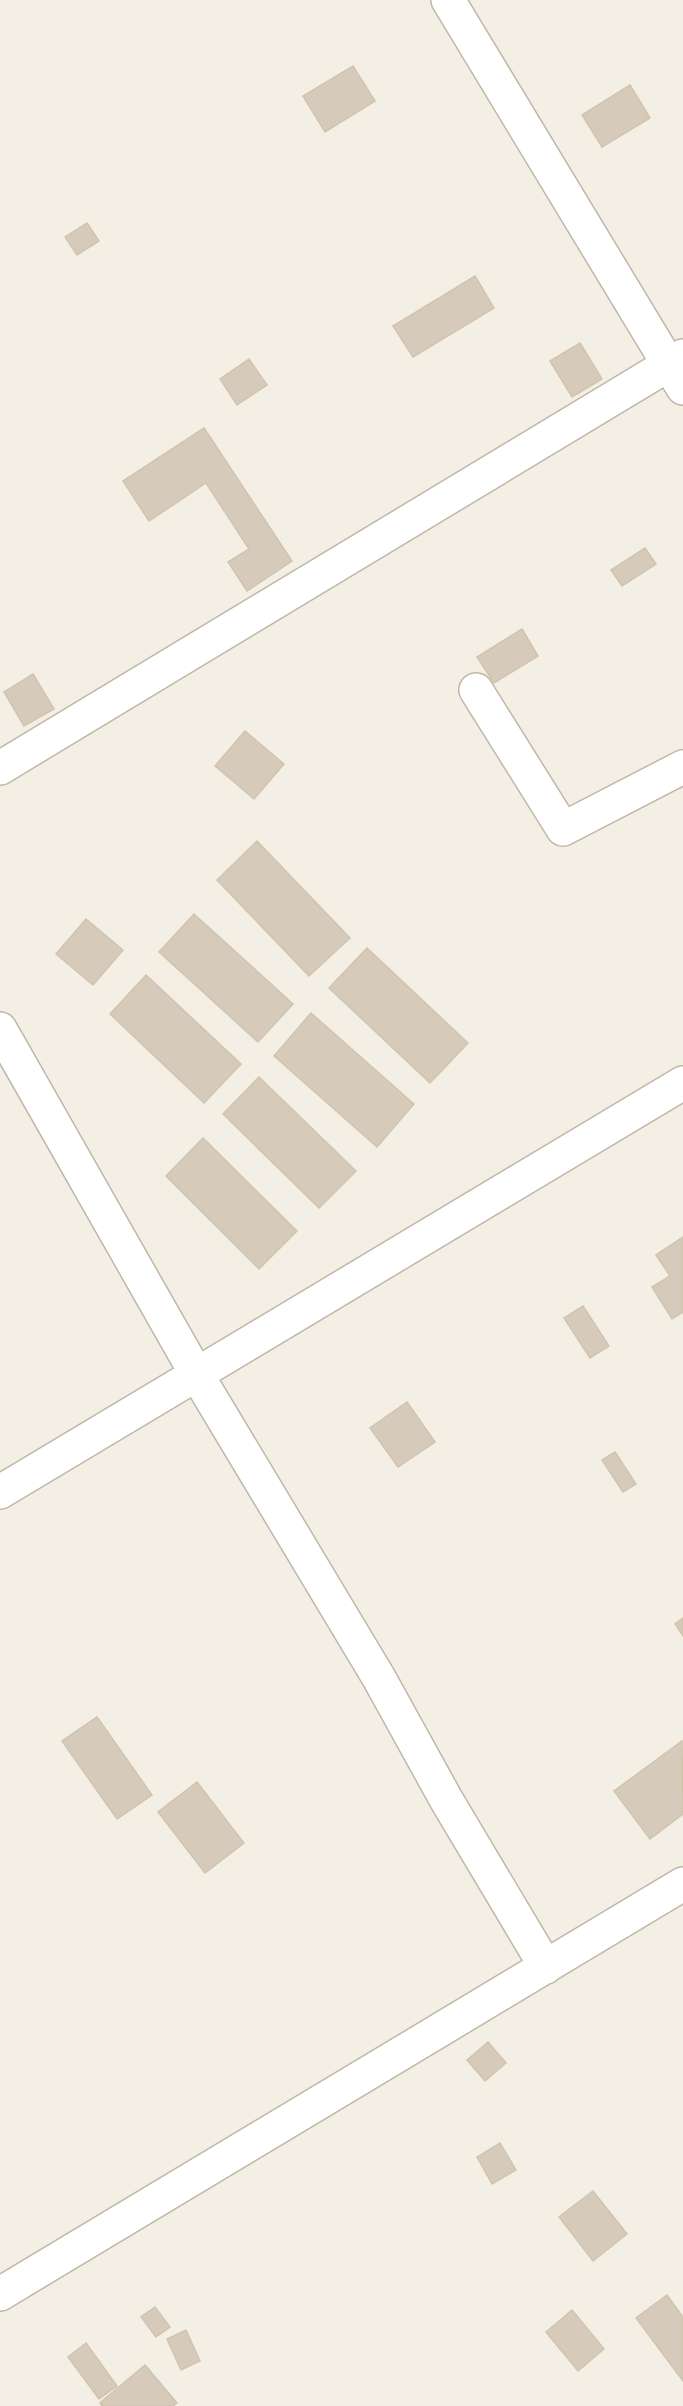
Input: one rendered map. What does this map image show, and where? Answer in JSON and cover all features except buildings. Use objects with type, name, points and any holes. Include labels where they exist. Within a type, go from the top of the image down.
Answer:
[{"type":"street","points":[[0,768],[678,369],[448,0]]},
{"type":"street","points":[[476,690],[563,829],[683,767]]},
{"type":"street","points":[[0,1029],[197,1375],[379,1678],[447,1801],[546,1967]]},
{"type":"street","points":[[0,1492],[683,1083]]},
{"type":"street","points":[[0,2294],[683,1884]]}]
